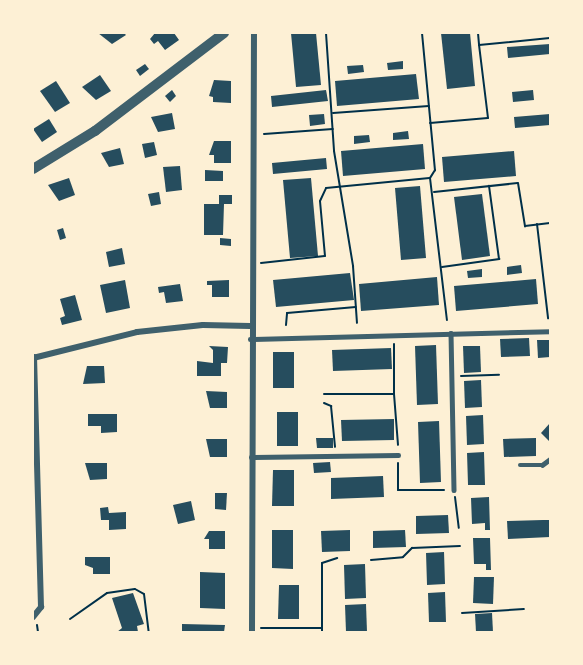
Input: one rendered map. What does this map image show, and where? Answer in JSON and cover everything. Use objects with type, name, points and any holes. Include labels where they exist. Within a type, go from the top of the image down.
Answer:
[{"type":"street","points":[[33,169],[95,131],[224,33]]},
{"type":"street","points":[[252,630],[250,326],[254,33]]},
{"type":"street","points":[[33,617],[41,607],[34,358],[137,332],[202,325],[250,326]]},
{"type":"lane","points":[[250,339],[550,331]]},
{"type":"lane","points":[[451,333],[454,490]]},
{"type":"lane","points":[[251,457],[398,455]]},
{"type":"lane","points":[[520,465],[542,465],[550,459]]},
{"type":"path","points":[[326,33],[333,129],[357,323]]},
{"type":"path","points":[[422,33],[435,170],[430,178],[434,192],[447,320]]},
{"type":"path","points":[[430,123],[488,118],[478,33]]},
{"type":"path","points":[[479,45],[550,38]]},
{"type":"path","points":[[332,113],[429,106]]},
{"type":"path","points":[[253,135],[333,129]]},
{"type":"path","points":[[251,265],[325,256],[321,193],[341,184],[430,178]]},
{"type":"path","points":[[434,192],[518,183],[525,226],[550,223]]},
{"type":"path","points":[[441,267],[499,259],[489,186]]},
{"type":"path","points":[[537,224],[548,318]]},
{"type":"path","points":[[286,325],[287,313],[356,307]]},
{"type":"path","points":[[394,335],[394,394],[398,414],[399,490],[454,490],[459,528]]},
{"type":"path","points":[[452,376],[499,375]]},
{"type":"path","points":[[324,394],[394,394]]},
{"type":"path","points":[[324,403],[331,406],[336,456]]},
{"type":"path","points":[[371,560],[403,557],[412,548],[460,546]]},
{"type":"path","points":[[252,630],[322,630],[322,563],[337,558]]},
{"type":"path","points":[[70,619],[107,593],[135,589],[144,594],[149,632]]},
{"type":"path","points":[[462,613],[524,609]]},
{"type":"building","points":[[98,33],[124,33],[126,35],[112,44]]},
{"type":"building","points":[[155,33],[174,33],[179,40],[165,50],[158,41],[154,44],[150,39]]},
{"type":"building","points":[[291,33],[316,33],[321,85],[296,87]]},
{"type":"building","points":[[441,33],[470,33],[475,86],[447,89]]},
{"type":"building","points":[[550,44],[550,54],[508,58],[507,47]]},
{"type":"building","points":[[403,61],[403,69],[388,70],[387,63]]},
{"type":"building","points":[[145,64],[149,69],[140,76],[136,70]]},
{"type":"building","points":[[363,65],[364,72],[348,74],[347,66]]},
{"type":"building","points":[[416,74],[419,99],[337,106],[335,81]]},
{"type":"building","points":[[100,75],[111,91],[96,100],[82,87]]},
{"type":"building","points":[[214,80],[231,81],[231,103],[213,102],[213,97],[209,96]]},
{"type":"building","points":[[56,81],[70,103],[55,112],[40,91]]},
{"type":"building","points":[[172,90],[176,96],[170,102],[165,96]]},
{"type":"building","points":[[326,90],[328,101],[272,107],[271,96]]},
{"type":"building","points":[[533,90],[534,100],[513,102],[512,92]]},
{"type":"building","points":[[172,113],[175,129],[158,132],[151,117]]},
{"type":"building","points":[[324,114],[325,124],[310,126],[309,115]]},
{"type":"building","points":[[550,114],[550,125],[515,128],[514,117]]},
{"type":"building","points":[[49,119],[57,132],[42,142],[33,129]]},
{"type":"building","points":[[408,131],[409,139],[393,140],[393,133]]},
{"type":"building","points":[[369,135],[370,142],[354,144],[354,136]]},
{"type":"building","points":[[214,141],[231,141],[231,163],[214,163],[214,155],[209,155]]},
{"type":"building","points":[[154,142],[157,155],[145,158],[142,144]]},
{"type":"building","points":[[423,144],[425,169],[343,176],[341,151]]},
{"type":"building","points":[[120,148],[124,164],[109,167],[101,153]]},
{"type":"building","points":[[514,151],[516,176],[444,182],[442,157]]},
{"type":"building","points":[[326,158],[327,169],[273,174],[272,163]]},
{"type":"building","points":[[180,166],[182,190],[166,192],[163,167]]},
{"type":"building","points":[[205,170],[223,171],[223,181],[205,181]]},
{"type":"building","points":[[69,178],[75,195],[59,201],[48,185]]},
{"type":"building","points":[[311,178],[318,256],[290,258],[283,180]]},
{"type":"building","points":[[420,186],[426,258],[401,260],[395,188]]},
{"type":"building","points":[[159,192],[161,204],[151,206],[148,194]]},
{"type":"building","points":[[482,194],[490,256],[462,260],[454,197]]},
{"type":"building","points":[[219,195],[232,195],[232,204],[224,204],[223,235],[204,235],[204,204],[219,204]]},
{"type":"building","points":[[63,228],[66,238],[60,240],[57,230]]},
{"type":"building","points":[[220,238],[231,239],[231,246],[220,245]]},
{"type":"building","points":[[122,248],[125,264],[109,267],[106,252]]},
{"type":"building","points":[[521,265],[522,273],[507,275],[507,267]]},
{"type":"building","points":[[482,269],[482,277],[468,278],[467,271]]},
{"type":"building","points":[[350,273],[354,300],[276,307],[273,280]]},
{"type":"building","points":[[437,277],[439,305],[361,311],[359,284]]},
{"type":"building","points":[[536,279],[538,304],[456,311],[454,286]]},
{"type":"building","points":[[125,280],[130,308],[106,313],[100,285]]},
{"type":"building","points":[[229,280],[229,297],[212,297],[212,285],[207,285],[207,281]]},
{"type":"building","points":[[180,284],[183,301],[166,303],[164,292],[159,293],[158,287]]},
{"type":"building","points":[[75,295],[82,320],[62,325],[60,318],[65,316],[60,299]]},
{"type":"building","points":[[529,338],[530,356],[501,357],[500,339]]},
{"type":"building","points":[[537,340],[550,340],[550,357],[538,358]]},
{"type":"building","points":[[436,345],[438,404],[417,405],[415,346]]},
{"type":"building","points":[[209,346],[228,347],[227,363],[221,363],[221,376],[197,376],[197,361],[213,363],[213,350]]},
{"type":"building","points":[[463,346],[480,346],[481,372],[464,373]]},
{"type":"building","points":[[391,348],[392,369],[333,371],[332,350]]},
{"type":"building","points":[[273,352],[294,352],[294,388],[273,388]]},
{"type":"building","points":[[87,366],[104,366],[105,383],[83,384]]},
{"type":"building","points":[[481,380],[482,407],[465,408],[464,381]]},
{"type":"building","points":[[206,391],[227,392],[227,408],[210,408]]},
{"type":"building","points":[[277,412],[298,412],[298,446],[277,446]]},
{"type":"building","points":[[88,414],[117,414],[117,432],[101,433],[101,426],[88,426]]},
{"type":"building","points":[[483,415],[484,444],[467,445],[466,416]]},
{"type":"building","points":[[394,419],[394,440],[342,441],[341,420]]},
{"type":"building","points":[[439,421],[441,482],[420,483],[418,422]]},
{"type":"building","points":[[550,423],[550,442],[541,433]]},
{"type":"building","points":[[316,438],[333,438],[333,448],[317,448]]},
{"type":"building","points":[[536,438],[536,456],[504,457],[503,439]]},
{"type":"building","points":[[206,439],[227,439],[227,457],[210,457]]},
{"type":"building","points":[[484,452],[485,485],[468,485],[467,453]]},
{"type":"building","points":[[330,462],[331,472],[314,473],[313,463]]},
{"type":"building","points":[[85,463],[107,463],[107,479],[90,480]]},
{"type":"building","points":[[273,470],[294,470],[294,506],[272,506]]},
{"type":"building","points":[[383,476],[384,497],[331,499],[331,478]]},
{"type":"building","points":[[215,493],[227,493],[226,510],[215,509]]},
{"type":"building","points":[[489,497],[490,530],[485,530],[485,523],[472,524],[471,498]]},
{"type":"building","points":[[191,501],[195,520],[178,524],[173,505]]},
{"type":"building","points":[[108,507],[109,513],[126,512],[126,529],[109,530],[109,520],[101,520],[100,508]]},
{"type":"building","points":[[448,515],[449,533],[416,534],[416,516]]},
{"type":"building","points":[[550,520],[550,537],[508,539],[507,521]]},
{"type":"building","points":[[272,530],[293,530],[293,569],[272,568]]},
{"type":"building","points":[[350,530],[350,551],[322,552],[321,531]]},
{"type":"building","points":[[405,530],[406,547],[373,548],[373,531]]},
{"type":"building","points":[[209,531],[225,531],[225,549],[209,549],[209,539],[204,539]]},
{"type":"building","points":[[473,538],[490,538],[491,570],[486,570],[486,564],[474,564]]},
{"type":"building","points":[[444,552],[445,584],[427,585],[426,553]]},
{"type":"building","points":[[85,557],[110,557],[110,574],[93,574],[93,568],[85,565]]},
{"type":"building","points":[[365,564],[366,598],[345,599],[344,565]]},
{"type":"building","points":[[200,572],[225,573],[225,609],[200,608]]},
{"type":"building","points":[[474,577],[494,577],[493,604],[473,603]]},
{"type":"building","points":[[279,585],[299,585],[299,619],[278,619]]},
{"type":"building","points":[[445,592],[446,622],[429,622],[428,593]]},
{"type":"building","points":[[133,593],[144,624],[137,626],[138,632],[117,632],[122,628],[112,598]]},
{"type":"building","points":[[366,604],[367,632],[346,632],[345,605]]},
{"type":"building","points":[[492,613],[493,632],[476,632],[475,614]]},
{"type":"building","points":[[182,624],[225,625],[224,632],[182,632]]}]
